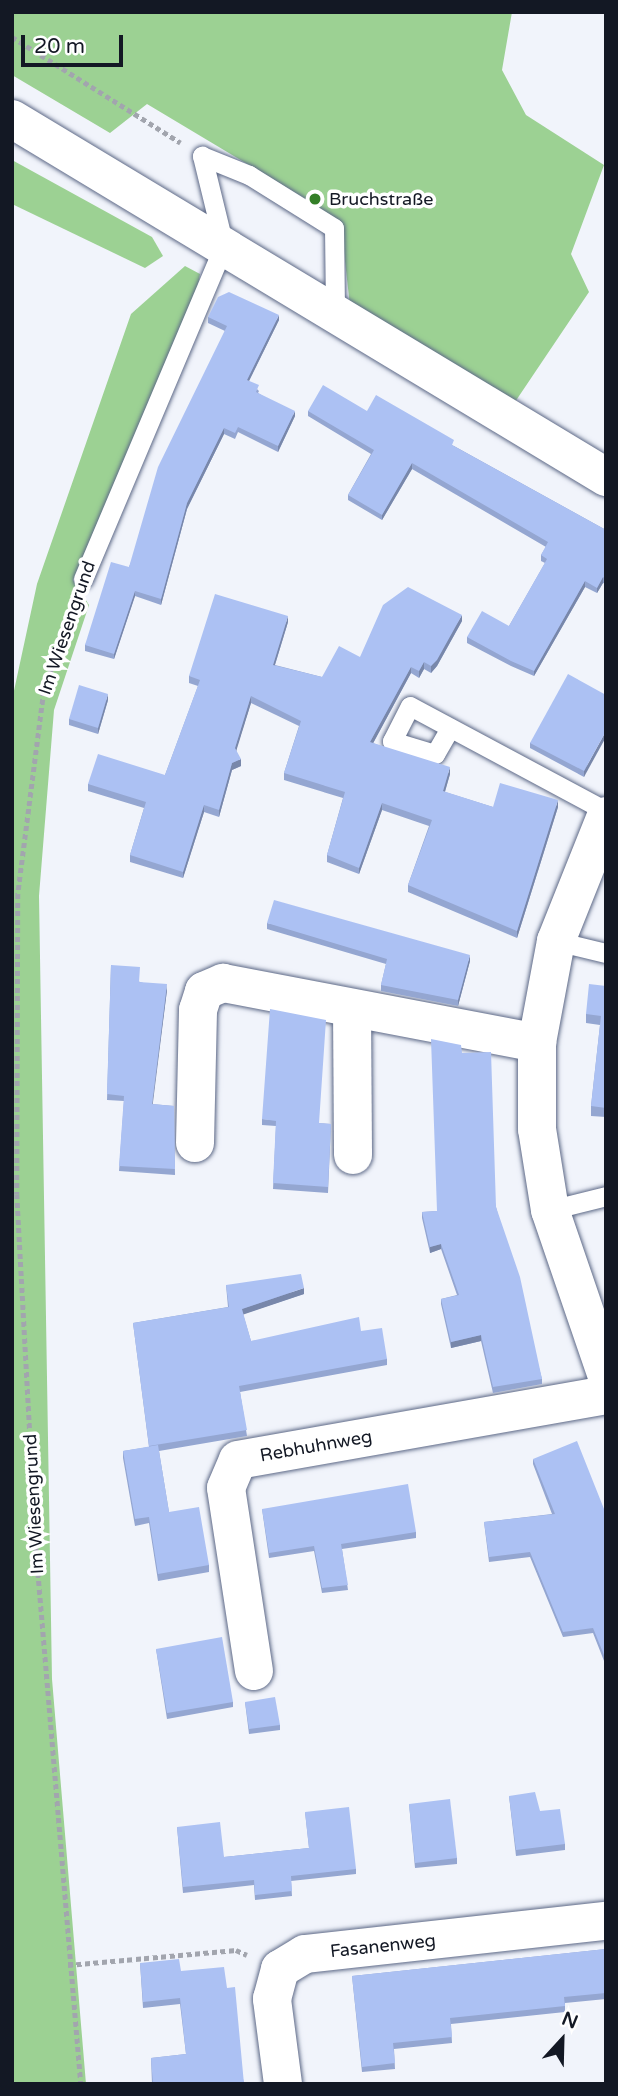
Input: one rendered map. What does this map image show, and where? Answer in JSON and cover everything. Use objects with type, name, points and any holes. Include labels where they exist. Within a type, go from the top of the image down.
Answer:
[{"type":"street","points":[[12,119],[606,478]]},
{"type":"street","points":[[606,813],[556,941],[537,1043],[537,1129],[550,1210],[606,1374]]},
{"type":"street","points":[[195,1143],[198,1010],[204,991],[223,983],[537,1043]]},
{"type":"street","points":[[352,1009],[353,1155]]},
{"type":"street","name":"Rebhuhnweg","points":[[254,1671],[226,1488],[237,1460],[606,1395]]},
{"type":"street","name":"Fasanenweg","points":[[280,1969],[305,1954],[606,1921]]},
{"type":"street","points":[[280,1969],[272,1999],[283,2084]]},
{"type":"lane","points":[[202,156],[224,246]]},
{"type":"lane","points":[[202,156],[248,176],[334,228],[335,315]]},
{"type":"lane","name":"Im Wiesengrund","points":[[83,579],[224,246]]},
{"type":"lane","points":[[450,728],[606,813]]},
{"type":"lane","points":[[556,941],[606,953]]},
{"type":"lane","points":[[550,1210],[606,1196]]},
{"type":"path","points":[[12,37],[202,156]]},
{"type":"path","name":"Im Wiesengrund","points":[[81,2084],[68,1965],[17,1194],[18,908],[44,691],[83,579]]},
{"type":"path","points":[[68,1965],[236,1950],[280,1969]]},
{"type":"green space","points":[[12,12],[512,12],[502,70],[526,115],[604,165],[571,254],[589,292],[515,402],[350,306],[341,225],[304,198],[147,104],[110,133],[12,75]]},
{"type":"green space","points":[[12,160],[152,237],[163,256],[145,268],[12,204]]},
{"type":"green space","points":[[185,266],[200,274],[197,292],[73,580],[89,605],[54,710],[39,896],[52,1679],[86,2084],[12,2084],[12,700],[37,584],[131,314]]},
{"type":"building","points":[[229,292],[279,315],[247,380],[259,385],[256,392],[295,411],[278,446],[238,427],[235,433],[224,428],[187,503],[161,599],[135,591],[114,654],[85,645],[111,562],[129,567],[158,467],[227,326],[208,317],[218,297]]},
{"type":"building","points":[[323,385],[367,411],[376,395],[454,440],[452,445],[606,530],[606,579],[603,577],[597,588],[585,581],[534,671],[467,637],[482,611],[509,626],[547,559],[541,555],[548,542],[412,463],[382,515],[348,495],[374,450],[308,411]]},
{"type":"building","points":[[408,587],[462,615],[437,660],[431,666],[424,662],[419,671],[411,667],[370,742],[450,767],[443,791],[493,807],[500,783],[558,800],[517,931],[408,885],[432,820],[382,803],[359,868],[327,855],[345,792],[284,773],[301,721],[251,696],[235,748],[241,759],[232,763],[219,810],[204,805],[183,872],[130,855],[146,802],[88,784],[98,754],[165,775],[200,680],[189,676],[215,594],[288,616],[273,665],[322,677],[339,646],[360,657],[383,605]]},
{"type":"building","points":[[568,674],[606,695],[606,731],[584,771],[530,743]]},
{"type":"building","points":[[79,685],[108,694],[98,728],[69,719]]},
{"type":"building","points":[[274,900],[470,955],[458,1000],[381,985],[387,959],[267,923]]},
{"type":"building","points":[[111,965],[140,967],[139,982],[167,984],[152,1104],[174,1106],[175,1169],[119,1166],[124,1096],[107,1094]]},
{"type":"building","points":[[589,984],[606,986],[606,1108],[591,1106],[601,1016],[586,1014]]},
{"type":"building","points":[[270,1009],[326,1020],[319,1123],[331,1124],[328,1187],[273,1183],[276,1121],[262,1119]]},
{"type":"building","points":[[431,1039],[461,1045],[462,1053],[491,1052],[496,1207],[520,1277],[542,1379],[493,1387],[481,1335],[451,1342],[441,1299],[459,1295],[441,1244],[430,1247],[422,1212],[437,1211]]},
{"type":"building","points":[[301,1274],[304,1288],[242,1309],[251,1341],[359,1317],[361,1331],[382,1328],[387,1359],[239,1386],[247,1430],[149,1446],[133,1323],[229,1307],[226,1285]]},
{"type":"building","points":[[577,1441],[606,1514],[606,1660],[593,1628],[563,1632],[530,1552],[489,1557],[484,1522],[555,1514],[533,1459]]},
{"type":"building","points":[[158,1445],[169,1512],[199,1507],[209,1565],[158,1574],[149,1517],[135,1519],[123,1451]]},
{"type":"building","points":[[408,1484],[416,1532],[341,1544],[348,1585],[322,1588],[314,1546],[269,1553],[262,1509]]},
{"type":"building","points":[[222,1637],[233,1702],[167,1713],[156,1649]]},
{"type":"building","points":[[275,1697],[280,1725],[249,1729],[245,1702]]},
{"type":"building","points":[[535,1792],[540,1811],[560,1809],[565,1844],[516,1850],[509,1796]]},
{"type":"building","points":[[450,1799],[457,1858],[415,1863],[409,1804]]},
{"type":"building","points":[[349,1807],[356,1869],[291,1876],[292,1891],[255,1895],[254,1880],[183,1887],[177,1827],[220,1822],[224,1857],[309,1848],[305,1812]]},
{"type":"building","points":[[606,1949],[606,1993],[564,1997],[565,2006],[450,2018],[452,2037],[393,2043],[395,2063],[362,2067],[352,1976]]},
{"type":"building","points":[[179,1959],[181,1971],[224,1967],[227,1988],[235,1987],[244,2084],[153,2084],[151,2058],[186,2054],[180,1998],[143,2002],[140,1963]]},
{"type":"place","name":"Bruchstraße","points":[[315,199]]}]
